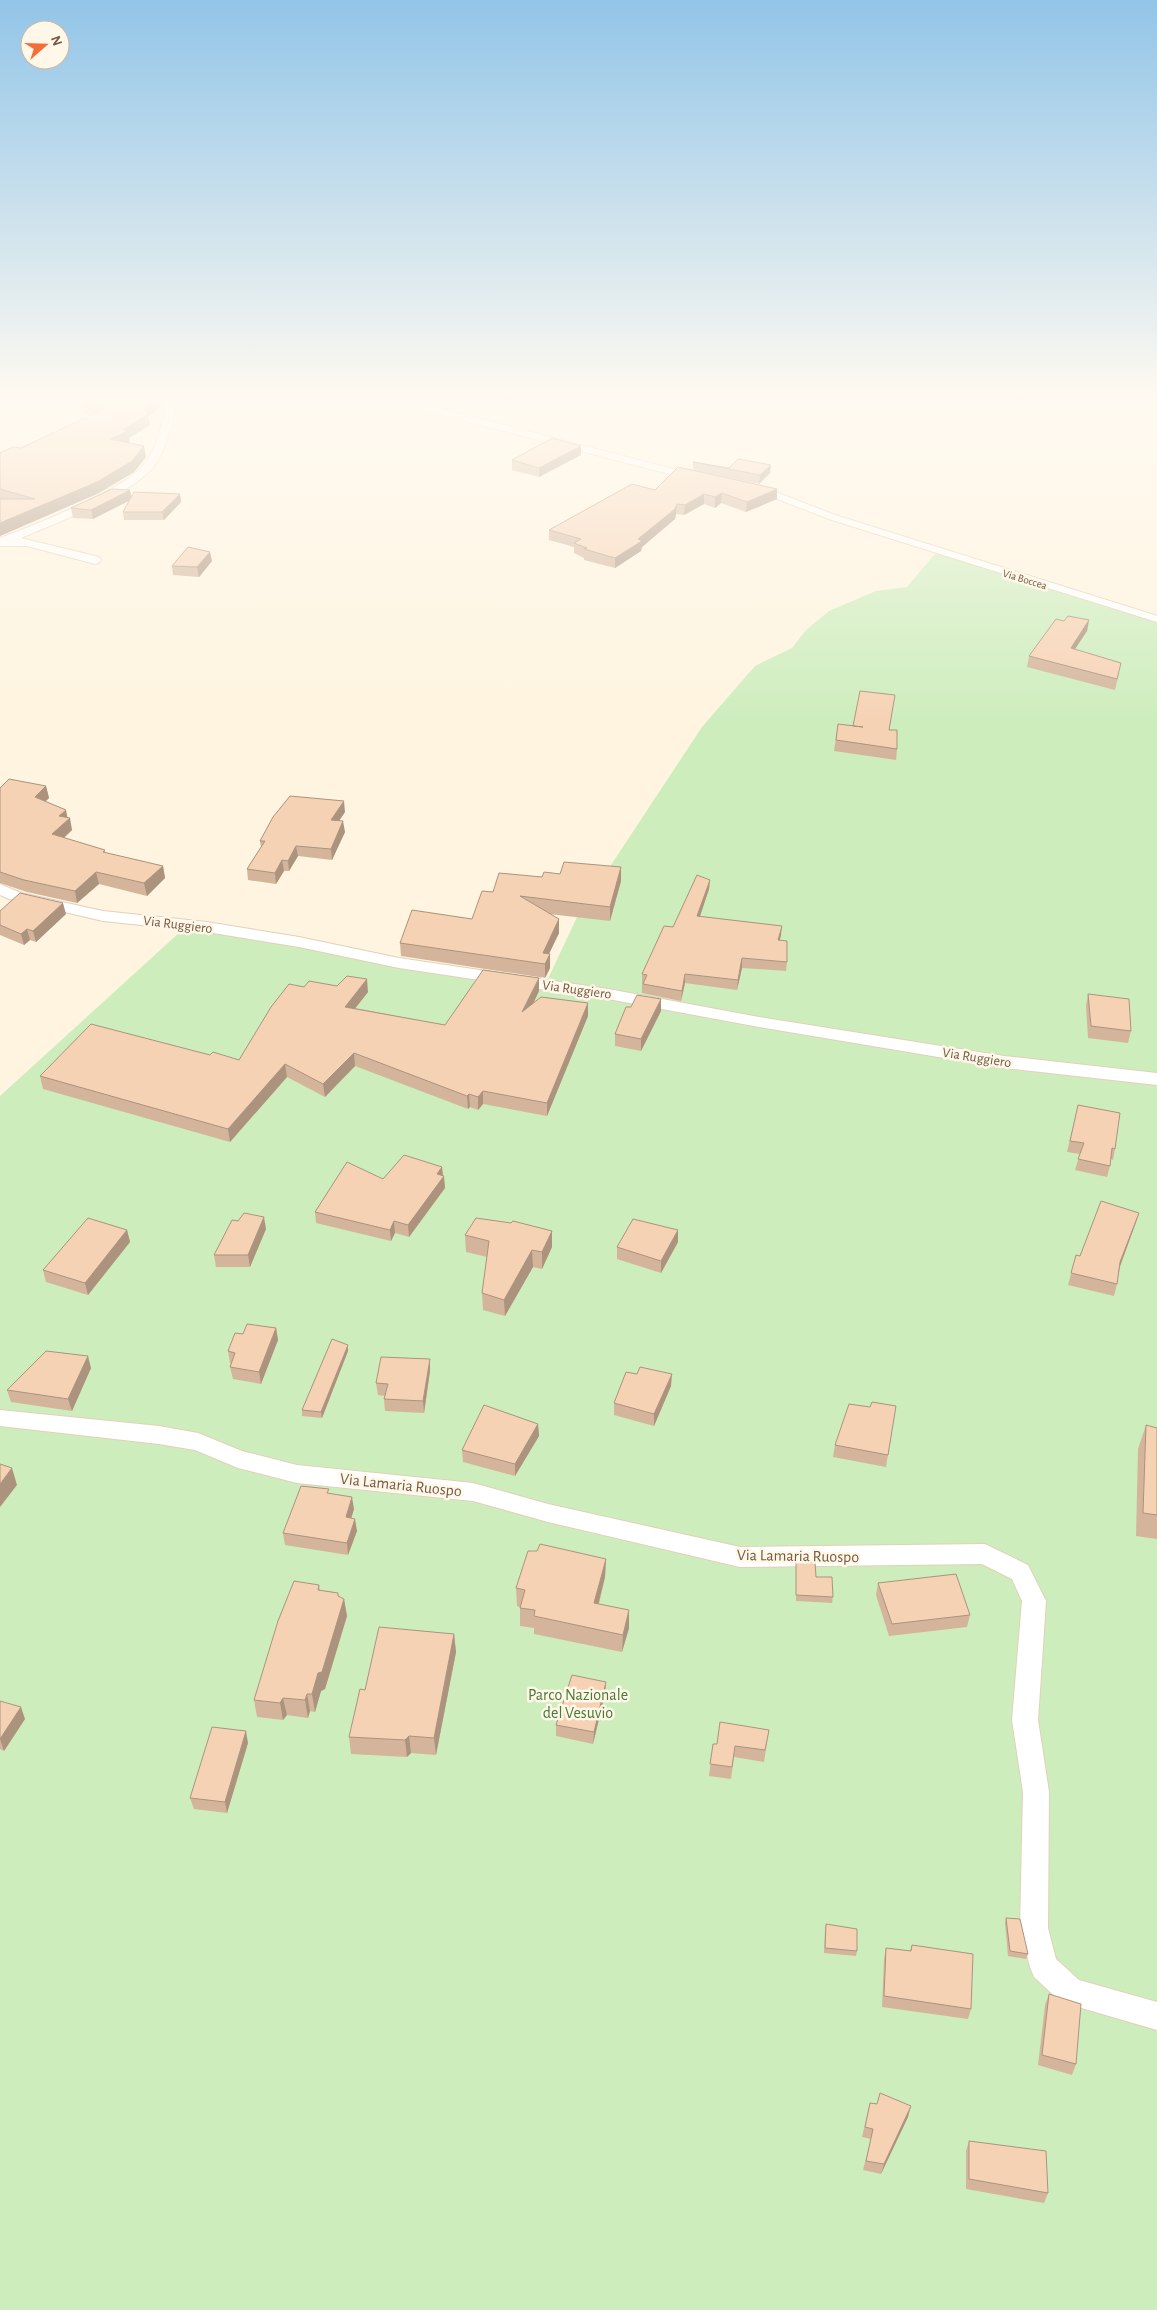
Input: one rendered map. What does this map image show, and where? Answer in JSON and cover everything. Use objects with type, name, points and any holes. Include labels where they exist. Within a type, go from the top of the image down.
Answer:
[{"type":"street","points":[[2,541],[70,510]]},
{"type":"street","points":[[2,541],[27,542],[95,560]]},
{"type":"street","name":"Via Ruggiero","points":[[0,889],[70,910],[102,916],[207,927],[299,942],[399,963],[608,994],[759,1022],[1004,1062],[1157,1079]]},
{"type":"street","name":"Via Lamaria Ruospo","points":[[0,1418],[159,1435],[198,1442],[238,1458],[297,1474],[473,1492],[548,1513],[740,1557],[985,1554],[1020,1572],[1034,1601],[1025,1720],[1036,1792],[1034,1928],[1044,1967],[1071,1992],[1157,2016]]},
{"type":"lane","name":"Via Boccea","points":[[816,510],[832,517],[1157,619]]},
{"type":"green space","name":"Parco Nazionale del Vesuvio","points":[[939,549],[1157,619],[1157,2310],[0,2310],[0,1096],[191,922],[221,924],[392,961],[546,983],[578,915],[702,727],[755,666],[792,648],[806,630],[829,611],[876,591],[907,587]]},
{"type":"building","points":[[0,510],[31,510],[0,523]]},
{"type":"building","points":[[124,510],[164,510],[162,512],[123,512]]},
{"type":"building","points":[[585,510],[674,510],[638,539],[642,541],[615,558],[584,549],[587,548],[574,543],[581,539],[549,530]]},
{"type":"building","points":[[188,547],[210,552],[197,567],[172,566]]},
{"type":"building","points":[[1068,616],[1089,620],[1071,648],[1121,663],[1117,679],[1029,656],[1056,619],[1064,621]]},
{"type":"building","points":[[860,691],[895,695],[889,730],[897,730],[897,749],[836,740],[838,724],[853,726]]},
{"type":"building","points":[[9,779],[46,786],[35,797],[66,810],[59,816],[70,818],[52,834],[105,850],[103,852],[163,866],[144,883],[96,872],[75,891],[24,880],[0,872],[0,788]]},
{"type":"building","points":[[290,796],[344,801],[331,820],[343,821],[331,849],[296,846],[288,861],[282,860],[275,873],[247,869],[265,841],[260,841],[273,817]]},
{"type":"building","points":[[564,862],[621,867],[610,907],[520,896],[559,919],[543,953],[550,954],[545,964],[400,943],[412,910],[472,919],[482,891],[493,892],[499,873],[542,877],[544,872],[560,874]]},
{"type":"building","points":[[697,875],[710,880],[697,916],[782,926],[778,940],[787,941],[787,962],[742,958],[738,980],[685,974],[682,991],[643,984],[647,975],[642,974],[664,926],[673,927]]},
{"type":"building","points":[[20,893],[63,903],[33,931],[27,929],[21,934],[0,925],[0,911]]},
{"type":"building","points":[[483,970],[539,978],[522,1012],[541,997],[588,1003],[547,1103],[483,1091],[478,1097],[469,1094],[467,1096],[354,1053],[323,1084],[285,1064],[228,1129],[40,1076],[91,1024],[210,1055],[213,1052],[239,1060],[271,1007],[289,984],[304,987],[309,981],[337,986],[347,976],[367,979],[345,1007],[445,1025]]},
{"type":"building","points":[[1088,994],[1129,999],[1131,1031],[1091,1026]]},
{"type":"building","points":[[637,995],[661,999],[641,1039],[615,1034],[626,1007],[631,1007]]},
{"type":"building","points":[[1078,1105],[1120,1113],[1115,1149],[1112,1148],[1110,1166],[1078,1159],[1084,1143],[1070,1141]]},
{"type":"building","points":[[404,1155],[442,1167],[437,1174],[444,1176],[408,1225],[394,1221],[390,1230],[315,1212],[347,1162],[383,1179]]},
{"type":"building","points":[[1101,1201],[1139,1213],[1120,1262],[1117,1284],[1071,1273],[1076,1255],[1080,1256]]},
{"type":"building","points":[[244,1213],[264,1217],[248,1255],[214,1255],[232,1220],[238,1221]]},
{"type":"building","points":[[88,1218],[127,1230],[85,1283],[43,1270]]},
{"type":"building","points":[[476,1218],[511,1223],[513,1221],[552,1231],[542,1252],[532,1250],[504,1300],[482,1293],[489,1241],[465,1235]]},
{"type":"building","points":[[633,1219],[678,1230],[661,1261],[617,1247]]},
{"type":"building","points":[[247,1324],[276,1328],[259,1372],[230,1367],[235,1353],[228,1351],[235,1333],[243,1334]]},
{"type":"building","points":[[332,1339],[348,1345],[321,1412],[302,1410]]},
{"type":"building","points":[[46,1351],[88,1356],[68,1399],[7,1390]]},
{"type":"building","points":[[381,1357],[430,1359],[423,1401],[384,1399],[388,1384],[376,1383]]},
{"type":"building","points":[[640,1367],[672,1374],[654,1414],[614,1403],[626,1372],[637,1374]]},
{"type":"building","points":[[872,1402],[896,1406],[888,1455],[835,1445],[849,1404],[870,1407]]},
{"type":"building","points":[[484,1405],[538,1424],[515,1464],[462,1450]]},
{"type":"building","points":[[1146,1425],[1157,1428],[1157,1515],[1143,1513]]},
{"type":"building","points":[[0,1464],[12,1468],[0,1484]]},
{"type":"building","points":[[301,1486],[329,1489],[327,1493],[352,1497],[346,1517],[355,1519],[347,1543],[283,1533]]},
{"type":"building","points":[[540,1544],[606,1559],[594,1603],[629,1610],[623,1635],[534,1616],[535,1610],[520,1608],[525,1590],[516,1588],[528,1551],[537,1551]]},
{"type":"building","points":[[796,1562],[815,1562],[816,1577],[832,1577],[833,1597],[796,1595]]},
{"type":"building","points":[[956,1574],[970,1615],[892,1624],[878,1583]]},
{"type":"building","points":[[294,1581],[319,1585],[318,1590],[338,1593],[338,1596],[344,1599],[322,1672],[318,1673],[312,1694],[307,1694],[305,1700],[283,1698],[280,1703],[254,1700],[278,1621]]},
{"type":"building","points":[[379,1627],[454,1634],[434,1738],[409,1736],[405,1740],[349,1737],[360,1689],[365,1690]]},
{"type":"building","points":[[572,1675],[606,1682],[594,1732],[556,1725]]},
{"type":"building","points":[[0,1701],[21,1707],[0,1739]]},
{"type":"building","points":[[720,1722],[769,1730],[765,1750],[735,1746],[732,1767],[710,1764],[713,1744],[717,1744]]},
{"type":"building","points":[[212,1727],[246,1731],[225,1802],[190,1798]]},
{"type":"building","points":[[1006,1918],[1020,1919],[1028,1954],[1010,1951]]},
{"type":"building","points":[[826,1924],[857,1929],[857,1951],[825,1948]]},
{"type":"building","points":[[912,1945],[973,1954],[971,2009],[884,1996],[886,1948],[911,1951]]},
{"type":"building","points":[[1049,1994],[1081,2004],[1076,2064],[1042,2055]]},
{"type":"building","points":[[880,2093],[911,2106],[884,2164],[866,2161],[873,2129],[865,2127],[870,2103],[877,2104]]},
{"type":"building","points":[[969,2141],[1046,2151],[1048,2193],[969,2179]]}]
